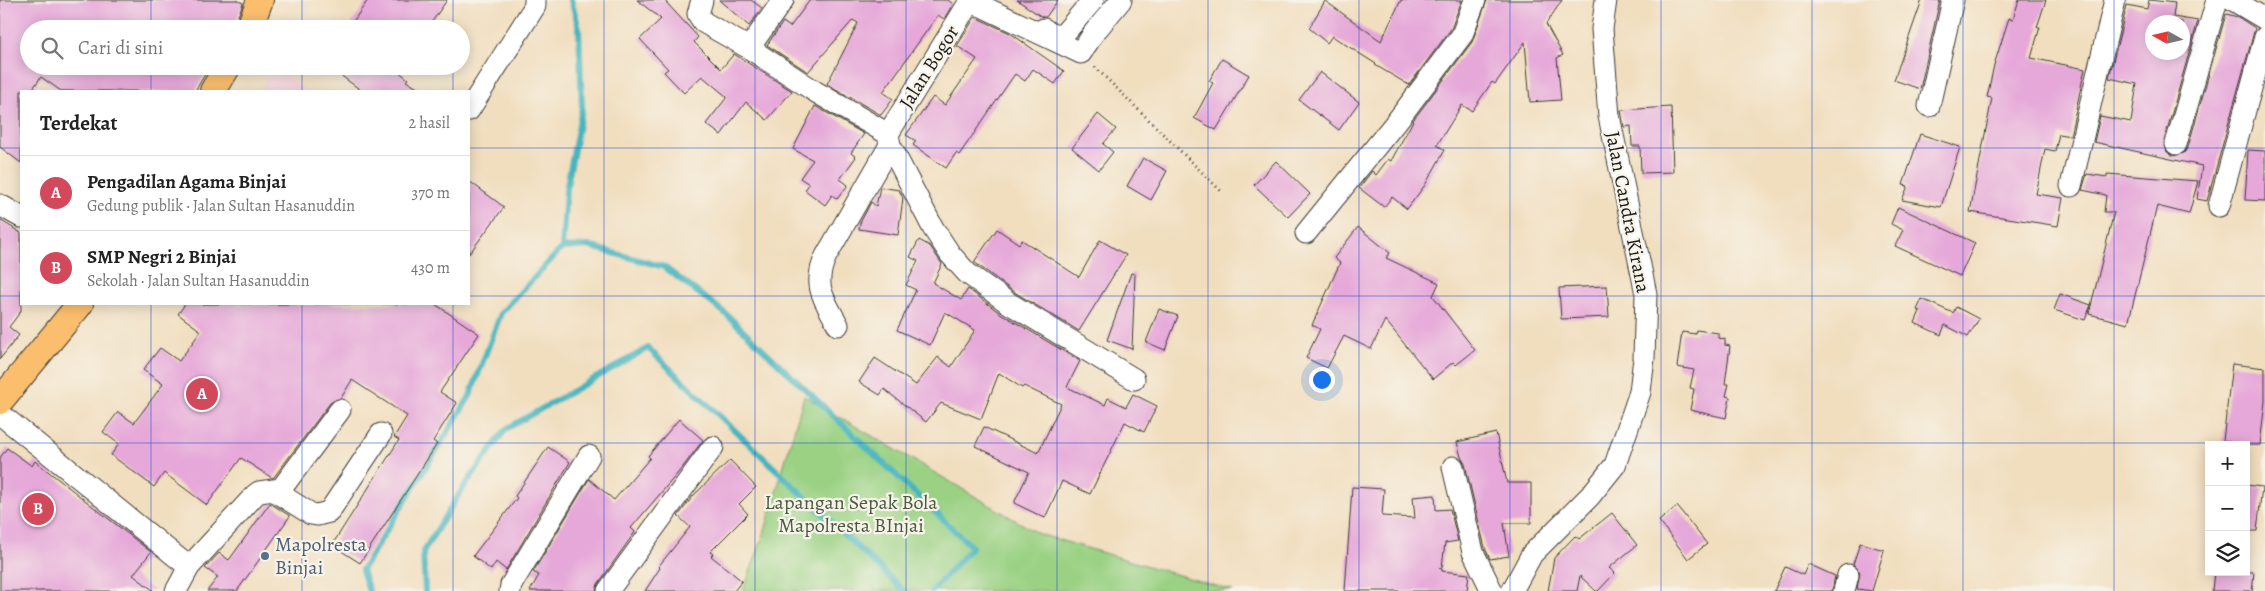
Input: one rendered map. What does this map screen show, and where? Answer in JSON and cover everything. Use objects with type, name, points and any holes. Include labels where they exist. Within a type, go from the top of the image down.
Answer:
[{"type":"main road","points":[[252,20],[260,0]]},
{"type":"main road","points":[[214,90],[223,75]]},
{"type":"main road","points":[[0,401],[79,305]]},
{"type":"street","points":[[470,108],[535,6],[535,0]]},
{"type":"street","points":[[702,0],[698,14],[702,22],[749,48],[889,139],[933,228],[950,254],[967,273],[1007,302],[1134,379]]},
{"type":"street","points":[[749,48],[783,0]]},
{"type":"street","points":[[970,0],[1081,53],[1093,34],[1121,0]]},
{"type":"street","name":"Jalan Bogor","points":[[838,325],[822,294],[819,275],[826,256],[889,139],[970,0]]},
{"type":"street","points":[[997,0],[1052,35],[1057,36],[1067,33],[1093,0]]},
{"type":"street","points":[[1306,234],[1400,117],[1462,35],[1475,0]]},
{"type":"street","name":"Jalan Candra Kirana","points":[[1512,591],[1532,554],[1590,496],[1615,464],[1640,392],[1644,358],[1646,294],[1608,116],[1602,29],[1606,0]]},
{"type":"street","points":[[1929,106],[1953,0]]},
{"type":"street","points":[[2070,186],[2115,0]]},
{"type":"street","points":[[2176,144],[2217,0]]},
{"type":"street","points":[[2233,0],[2265,19]]},
{"type":"street","points":[[2219,206],[2265,37]]},
{"type":"street","points":[[0,206],[20,216]]},
{"type":"street","points":[[276,492],[281,489],[340,410]]},
{"type":"street","points":[[0,414],[189,568]]},
{"type":"street","points":[[176,591],[189,568],[255,495],[264,491],[276,492],[311,514],[317,515],[329,512],[381,434]]},
{"type":"street","points":[[608,591],[714,447]]},
{"type":"street","points":[[510,591],[511,585],[589,456]]},
{"type":"street","points":[[1453,467],[1473,552],[1492,591]]},
{"type":"path","points":[[1081,53],[1220,191]]},
{"type":"shaded area","points":[[270,75],[285,75],[306,90],[259,90]]},
{"type":"shaded area","points":[[470,181],[506,206],[470,259]]},
{"type":"green space","name":"Lapangan Sepak Bola Mapolresta BInjai","points":[[804,396],[1039,534],[1233,591],[743,591],[764,534]]},
{"type":"building","points":[[0,0],[237,0],[243,3],[236,20],[20,20],[20,75],[205,75],[196,90],[60,90],[41,77],[32,90],[20,90],[20,162],[0,147]]},
{"type":"building","points":[[368,0],[447,0],[433,20],[354,20]]},
{"type":"building","points":[[637,0],[664,0],[698,37],[694,42],[721,69],[734,54],[792,91],[767,120],[746,102],[721,135],[706,124],[727,97],[702,76],[684,93],[664,72],[668,69],[640,39],[661,19]]},
{"type":"building","points":[[719,0],[751,0],[762,8],[749,26]]},
{"type":"building","points":[[810,0],[948,0],[953,4],[944,19],[938,15],[883,92],[893,99],[881,115],[827,84],[858,23],[853,20],[808,72],[767,45],[783,22],[790,27]]},
{"type":"building","points":[[1017,0],[1058,0],[1046,17],[1042,17]]},
{"type":"building","points":[[1401,0],[1462,0],[1451,29],[1409,85],[1332,36],[1327,43],[1309,28],[1325,1],[1381,41]]},
{"type":"building","points":[[1487,0],[1562,0],[1546,24],[1563,55],[1557,58],[1561,100],[1530,102],[1525,42],[1495,84],[1492,82],[1472,111],[1462,105],[1437,145],[1445,150],[1425,185],[1407,209],[1392,197],[1384,207],[1359,188],[1372,171],[1376,175],[1388,159],[1391,161],[1414,119],[1472,42]]},
{"type":"building","points":[[1922,0],[1940,0],[1920,89],[1894,80]]},
{"type":"building","points":[[2019,0],[2046,0],[2037,27],[2040,27],[2031,58],[2085,69],[2070,136],[2059,134],[2055,151],[2045,149],[2036,194],[2063,198],[2058,226],[1970,212],[1992,98],[1987,97],[1994,65],[2009,18],[2013,19]]},
{"type":"building","points":[[2149,0],[2175,3],[2173,15],[2145,15],[2145,60],[2187,60],[2164,141],[2167,152],[2173,156],[2184,153],[2188,147],[2226,14],[2238,17],[2255,28],[2207,201],[2197,199],[2202,166],[2094,142],[2100,116],[2131,122],[2137,84],[2109,78],[2127,5],[2147,9]]},
{"type":"building","points":[[975,17],[1010,33],[1064,71],[1055,84],[1033,69],[1025,81],[1015,74],[959,155],[956,153],[946,168],[913,145],[916,141],[906,135],[933,97],[945,105],[977,59],[957,46]]},
{"type":"building","points":[[2190,20],[2198,21],[2190,49]]},
{"type":"building","points":[[1222,59],[1249,75],[1216,130],[1194,118],[1213,83],[1209,81]]},
{"type":"building","points":[[1320,72],[1359,102],[1339,130],[1299,100]]},
{"type":"building","points":[[340,75],[403,75],[408,79],[406,81],[420,90],[361,90]]},
{"type":"building","points":[[815,106],[864,134],[851,153],[856,157],[840,179],[848,185],[837,199],[832,195],[825,205],[805,190],[809,184],[800,178],[813,160],[793,149]]},
{"type":"building","points":[[1671,107],[1673,172],[1641,173],[1640,146],[1632,146],[1631,126],[1624,127],[1621,110]]},
{"type":"building","points":[[1098,114],[1116,129],[1103,144],[1113,152],[1099,170],[1072,148]]},
{"type":"building","points":[[1920,134],[1960,147],[1941,207],[1902,200],[1908,186],[1903,185]]},
{"type":"building","points":[[2248,150],[2265,151],[2265,201],[2245,200]]},
{"type":"building","points":[[1143,158],[1167,171],[1151,200],[1127,186]]},
{"type":"building","points":[[1276,161],[1310,194],[1288,217],[1254,185]]},
{"type":"building","points":[[2087,174],[2107,177],[2107,174],[2198,181],[2189,214],[2157,206],[2128,324],[2089,314],[2114,212],[2104,212],[2106,195],[2082,190]]},
{"type":"building","points":[[470,182],[504,207],[470,253]]},
{"type":"building","points":[[880,187],[899,190],[903,198],[898,235],[859,229],[860,223],[871,202],[876,206]]},
{"type":"building","points":[[1898,207],[1975,243],[1960,276],[1895,246],[1903,230],[1891,224]]},
{"type":"building","points":[[0,220],[20,232],[21,311],[9,327],[19,335],[0,359]]},
{"type":"building","points":[[1358,227],[1390,253],[1386,258],[1439,283],[1433,296],[1475,350],[1456,365],[1453,362],[1433,379],[1385,320],[1371,349],[1344,336],[1327,368],[1306,358],[1320,329],[1312,325],[1340,263],[1334,258]]},
{"type":"building","points":[[997,229],[1019,244],[1022,240],[1079,277],[1100,240],[1126,255],[1079,331],[1014,292],[974,262]]},
{"type":"building","points":[[919,240],[930,246],[942,264],[933,283],[961,300],[968,289],[1000,313],[1080,361],[1067,387],[1105,405],[1108,398],[1126,407],[1133,394],[1157,406],[1144,432],[1125,422],[1090,494],[1062,481],[1045,518],[1014,503],[1029,472],[975,446],[984,427],[1038,453],[1061,404],[1024,386],[1022,388],[999,373],[981,419],[941,403],[926,422],[884,389],[880,395],[859,382],[875,358],[916,385],[938,357],[951,367],[975,330],[945,312],[930,345],[897,330],[916,290],[906,285],[918,261],[910,257]]},
{"type":"building","points":[[1131,273],[1135,274],[1132,349],[1107,340]]},
{"type":"building","points":[[1607,286],[1609,317],[1561,319],[1559,288]]},
{"type":"building","points":[[2060,294],[2091,305],[2085,320],[2054,310]]},
{"type":"building","points":[[1922,299],[1953,313],[1956,307],[1979,319],[1968,337],[1945,325],[1941,335],[1915,323],[1920,311],[1917,310]]},
{"type":"building","points":[[184,305],[436,305],[479,334],[440,392],[457,403],[433,441],[437,444],[360,563],[332,545],[399,440],[394,437],[407,416],[352,380],[341,398],[330,403],[274,477],[272,478],[241,458],[207,505],[164,473],[154,487],[111,455],[119,444],[103,432],[118,412],[134,423],[163,384],[143,370],[160,348],[179,361],[201,331],[178,314]]},
{"type":"building","points":[[1159,309],[1178,316],[1165,350],[1146,342]]},
{"type":"building","points":[[1696,330],[1718,333],[1718,338],[1725,339],[1725,345],[1730,346],[1725,384],[1729,384],[1726,396],[1730,397],[1726,418],[1690,410],[1694,389],[1690,388],[1694,370],[1677,367],[1682,332],[1695,334]]},
{"type":"building","points":[[2232,364],[2265,368],[2265,401],[2260,445],[2250,445],[2250,441],[2223,441]]},
{"type":"building","points":[[679,419],[703,440],[683,467],[631,528],[635,532],[598,584],[596,591],[530,591],[539,575],[533,572],[589,479],[614,500],[650,458],[648,456]]},
{"type":"building","points":[[1496,433],[1507,483],[1531,483],[1531,523],[1504,523],[1509,556],[1490,559],[1485,548],[1465,464],[1457,442]]},
{"type":"building","points":[[548,447],[570,462],[506,570],[496,562],[491,570],[473,556],[517,498],[515,496]]},
{"type":"building","points":[[7,448],[32,466],[35,461],[151,552],[133,575],[154,591],[0,591],[0,458]]},
{"type":"building","points":[[730,460],[756,487],[739,504],[748,514],[710,552],[713,554],[711,556],[742,581],[734,591],[645,591],[660,568],[658,567],[690,527],[678,516],[693,496]]},
{"type":"building","points":[[2250,486],[2262,487],[2257,531],[2250,531]]},
{"type":"building","points":[[1352,487],[1384,489],[1382,516],[1415,518],[1413,497],[1435,495],[1436,510],[1450,509],[1458,541],[1445,543],[1442,567],[1439,568],[1442,571],[1469,574],[1467,591],[1345,591]]},
{"type":"building","points":[[270,503],[290,516],[237,591],[207,591],[218,577],[205,568],[219,553],[229,560]]},
{"type":"building","points":[[1677,506],[1707,544],[1688,559],[1659,521]]},
{"type":"building","points":[[1612,513],[1637,545],[1609,568],[1615,573],[1598,591],[1580,576],[1577,591],[1548,591],[1554,558],[1575,536],[1579,539]]},
{"type":"building","points":[[1860,543],[1884,550],[1872,591],[1857,589],[1860,572],[1853,564]]},
{"type":"building","points":[[1808,564],[1835,576],[1832,591],[1774,591],[1785,567],[1803,575]]},
{"type":"building","points":[[2250,572],[2254,572],[2252,591],[2212,591],[2214,576],[2250,576]]},
{"type":"waterway","points":[[562,248],[566,191],[582,108],[579,28],[571,0]]},
{"type":"waterway","points":[[369,591],[362,570],[470,396],[501,313],[562,248],[588,246],[664,267],[725,313],[972,547],[932,591]]},
{"type":"waterway","points":[[425,591],[423,552],[463,488],[506,429],[648,348],[904,591]]},
{"type":"place","name":"Pengadilan Agama Binjai","points":[[202,394]]},
{"type":"place","name":"SMP Negri 2 Binjai","points":[[38,509]]},
{"type":"place","name":"Mapolresta Binjai","points":[[265,556]]}]
